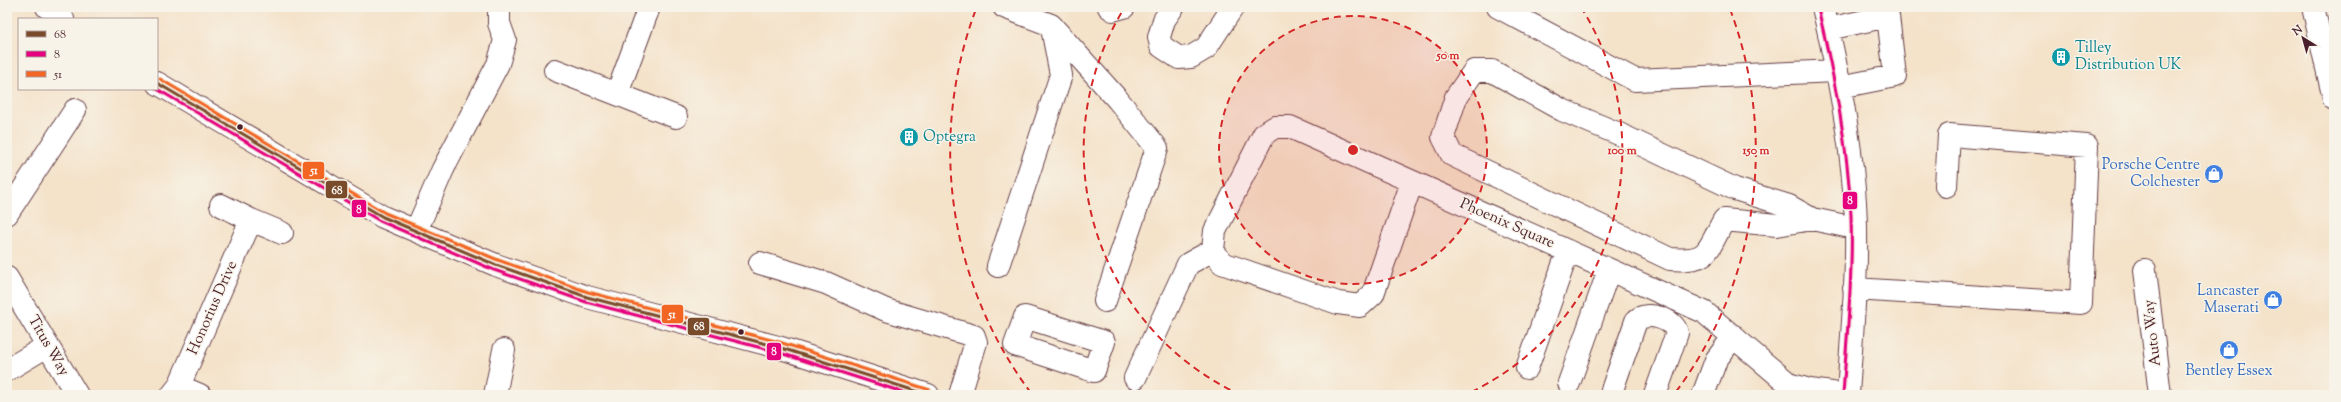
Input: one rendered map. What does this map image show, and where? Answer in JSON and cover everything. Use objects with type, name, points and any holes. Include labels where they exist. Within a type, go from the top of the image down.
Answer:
[{"type":"street","points":[[47,7],[62,18]]},
{"type":"street","points":[[416,231],[443,169],[498,64],[505,40],[499,23],[499,7]]},
{"type":"street","points":[[617,94],[649,7]]},
{"type":"street","points":[[1004,7],[1051,25],[1157,148],[1105,301]]},
{"type":"street","points":[[1109,7],[1113,10],[1124,7]]},
{"type":"street","points":[[1173,7],[1164,20],[1159,37],[1162,46],[1180,58],[1191,57],[1206,48],[1233,7]]},
{"type":"street","points":[[1498,7],[1635,80],[1838,79],[1895,76],[1888,16],[1828,29]]},
{"type":"street","points":[[1823,7],[1849,142],[1854,190],[1854,289],[1847,395]]},
{"type":"street","points":[[2313,7],[2334,99]]},
{"type":"street","points":[[998,266],[1062,75],[1051,25]]},
{"type":"street","points":[[555,70],[676,117]]},
{"type":"street","points":[[1735,190],[1724,220],[1704,255],[1691,261],[1670,259],[1452,155],[1444,137],[1456,97],[1474,71],[1492,71],[1562,110],[1619,134],[1735,190],[1789,206],[1812,219],[1855,228]]},
{"type":"street","points":[[158,84],[383,217],[496,265],[587,297],[778,347],[928,395]]},
{"type":"street","points":[[7,214],[75,110]]},
{"type":"street","name":"Phoenix Square","points":[[1214,250],[1214,231],[1264,134],[1275,127],[1290,127],[1704,312],[1790,384],[1810,390],[1847,395]]},
{"type":"street","points":[[1854,289],[2081,303],[2087,146],[1949,135],[1946,186]]},
{"type":"street","points":[[1135,378],[1188,264],[1214,250],[1222,263],[1338,304],[1360,306],[1373,294],[1412,182]]},
{"type":"street","points":[[221,205],[282,233]]},
{"type":"street","points":[[1724,220],[1777,225],[1812,219]]},
{"type":"street","name":"Honorius Drive","points":[[175,390],[251,220]]},
{"type":"street","points":[[1527,368],[1568,251]]},
{"type":"street","points":[[760,263],[826,283],[886,310],[974,336],[976,342],[960,395]]},
{"type":"street","points":[[1569,384],[1609,270]]},
{"type":"street","name":"Auto Way","points":[[2145,270],[2160,395]]},
{"type":"street","name":"Titus Way","points":[[7,278],[77,395]]},
{"type":"street","points":[[1612,395],[1612,390],[1636,321],[1640,317],[1646,315],[1671,322],[1676,327],[1677,333],[1655,395]]},
{"type":"street","points":[[1703,395],[1716,360],[1734,336]]},
{"type":"street","points":[[7,370],[48,346]]},
{"type":"street","points":[[495,395],[504,350]]},
{"type":"street","points":[[175,390],[200,395]]},
{"type":"transit line","name":"8","points":[[1818,8],[1839,111],[1847,163],[1851,215],[1851,260],[1843,395]]},
{"type":"transit line","name":"51","points":[[160,79],[385,213],[498,260],[588,292],[779,342],[930,390]]},
{"type":"transit line","name":"68","points":[[158,84],[383,217],[496,265],[587,297],[778,347],[928,395]]},
{"type":"transit line","name":"8","points":[[158,90],[380,221],[494,270],[586,302],[777,352],[912,395]]},
{"type":"place","name":"Tilley Distribution UK","points":[[2061,57]]},
{"type":"place","name":"Optegra","points":[[909,137]]},
{"type":"place","name":"Porsche Centre Colchester","points":[[2214,174]]},
{"type":"place","name":"Lancaster Maserati","points":[[2273,300]]},
{"type":"place","name":"Bentley Essex","points":[[2229,350]]}]
